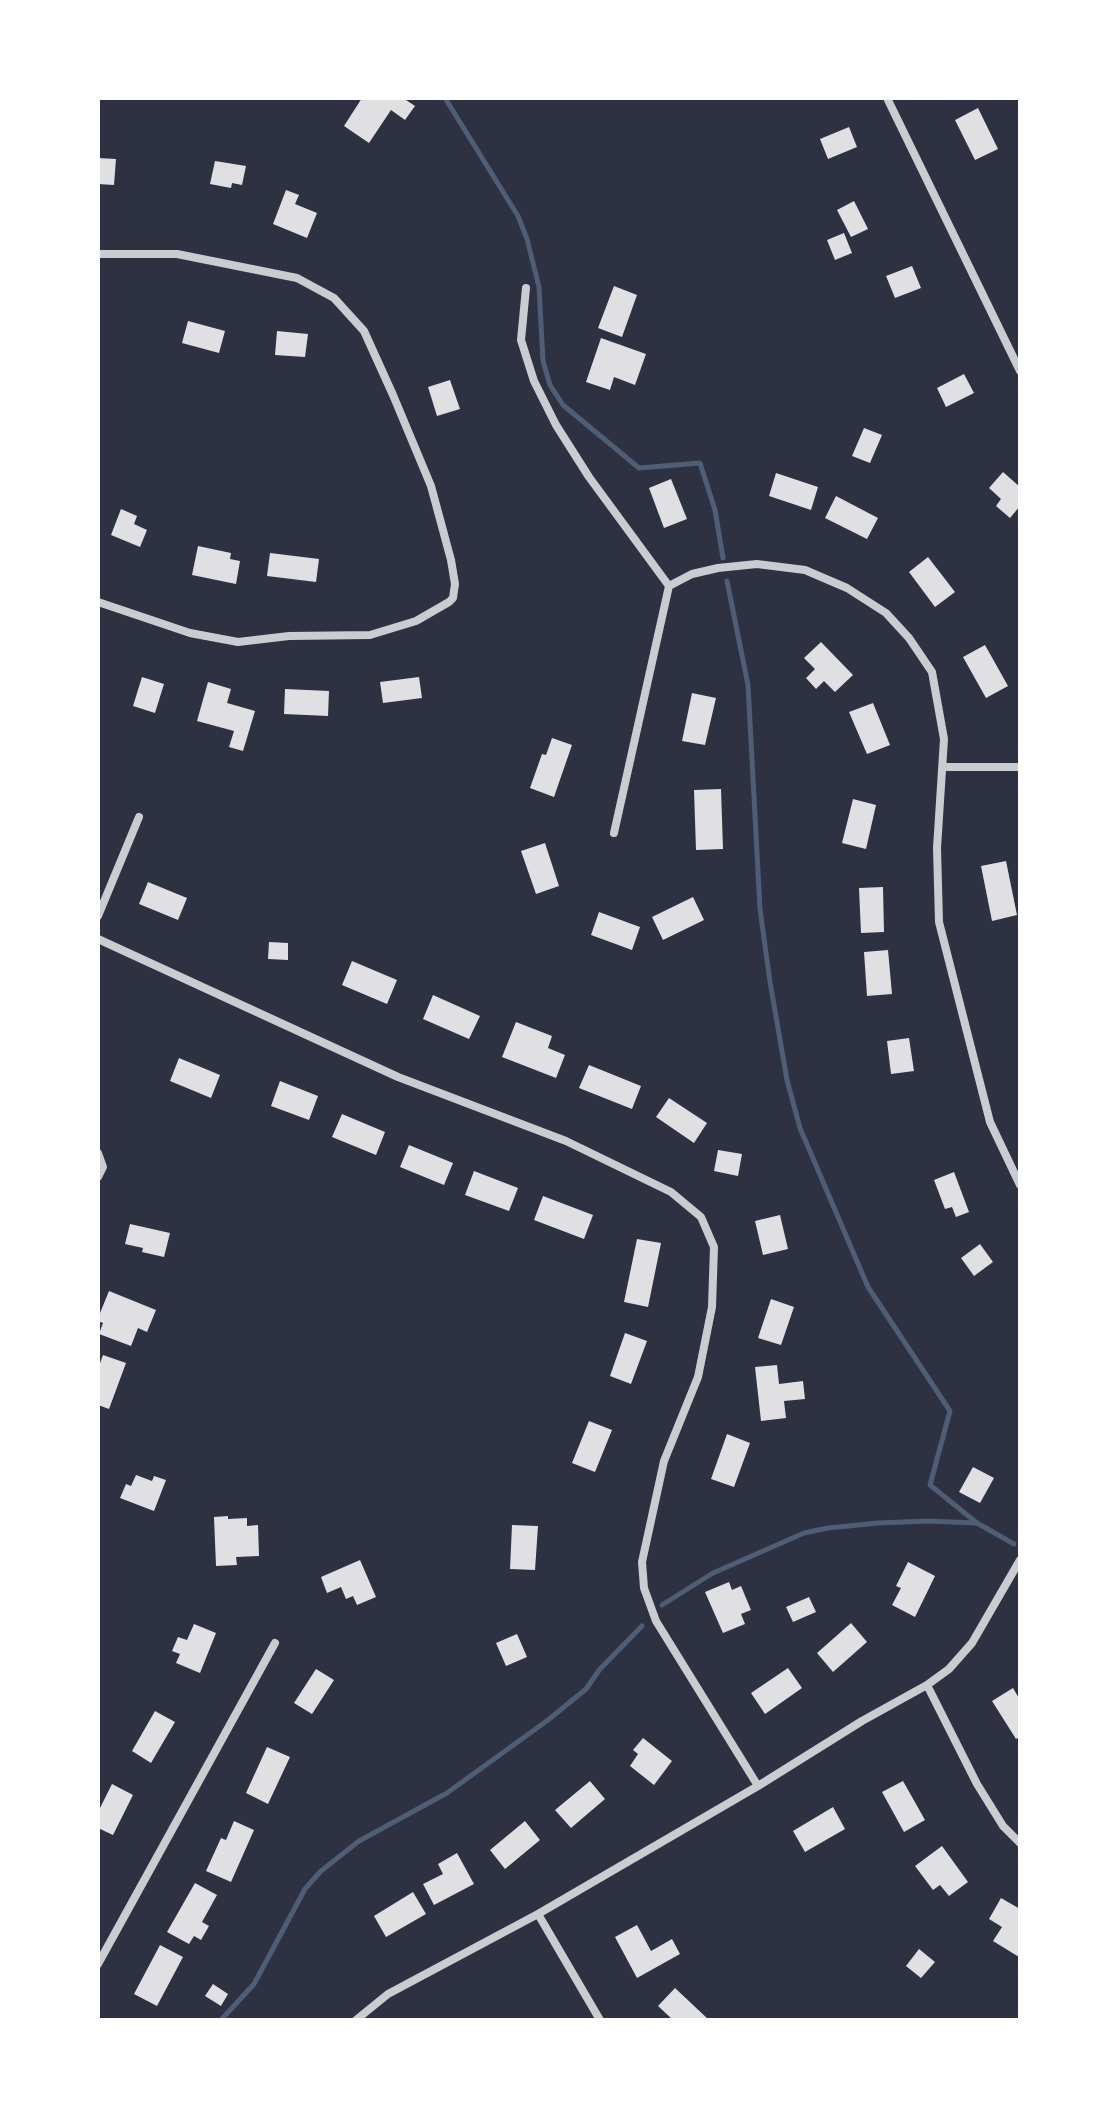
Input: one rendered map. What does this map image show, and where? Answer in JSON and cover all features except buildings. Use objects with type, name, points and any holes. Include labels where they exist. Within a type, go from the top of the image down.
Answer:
[{"type":"street","points":[[887,98],[1020,371]]},
{"type":"street","points":[[98,254],[177,254],[217,261],[297,278],[334,298],[364,331],[431,486],[453,572],[453,598],[449,602],[416,621],[370,635],[289,636],[238,642],[190,633],[98,602]]},
{"type":"street","points":[[526,288],[521,340],[534,381],[556,425],[589,477],[669,586],[614,833]]},
{"type":"street","points":[[669,586],[692,574],[718,568],[757,564],[805,570],[847,588],[886,613],[909,638],[932,672],[944,739],[937,848],[939,922],[990,1122],[1020,1185]]},
{"type":"street","points":[[943,767],[1020,767]]},
{"type":"street","points":[[98,916],[139,817]]},
{"type":"street","points":[[98,939],[398,1077],[566,1141],[671,1192],[701,1217],[714,1247],[712,1307],[698,1377],[664,1461],[642,1562],[643,1578],[656,1621],[758,1786]]},
{"type":"street","points":[[98,1153],[103,1167],[98,1177]]},
{"type":"street","points":[[356,2020],[388,1994],[538,1914],[927,1685],[949,1669],[972,1643],[1020,1560]]},
{"type":"street","points":[[98,1964],[275,1643]]},
{"type":"street","points":[[927,1685],[977,1784],[1003,1826],[1020,1843]]},
{"type":"street","points":[[538,1914],[600,2020]]},
{"type":"waterway","points":[[445,98],[518,216],[527,239],[539,287],[543,361],[550,385],[563,405],[639,468],[700,463],[715,510],[723,558]]},
{"type":"waterway","points":[[727,581],[748,685],[760,909],[787,1080],[800,1128],[868,1287],[950,1411],[930,1485],[977,1523],[1014,1544]]},
{"type":"waterway","points":[[662,1605],[713,1573],[804,1533],[878,1523],[976,1523]]},
{"type":"waterway","points":[[221,2020],[254,1984],[305,1889],[321,1871],[359,1841],[447,1793],[548,1720],[586,1689],[600,1669],[642,1626]]}]
